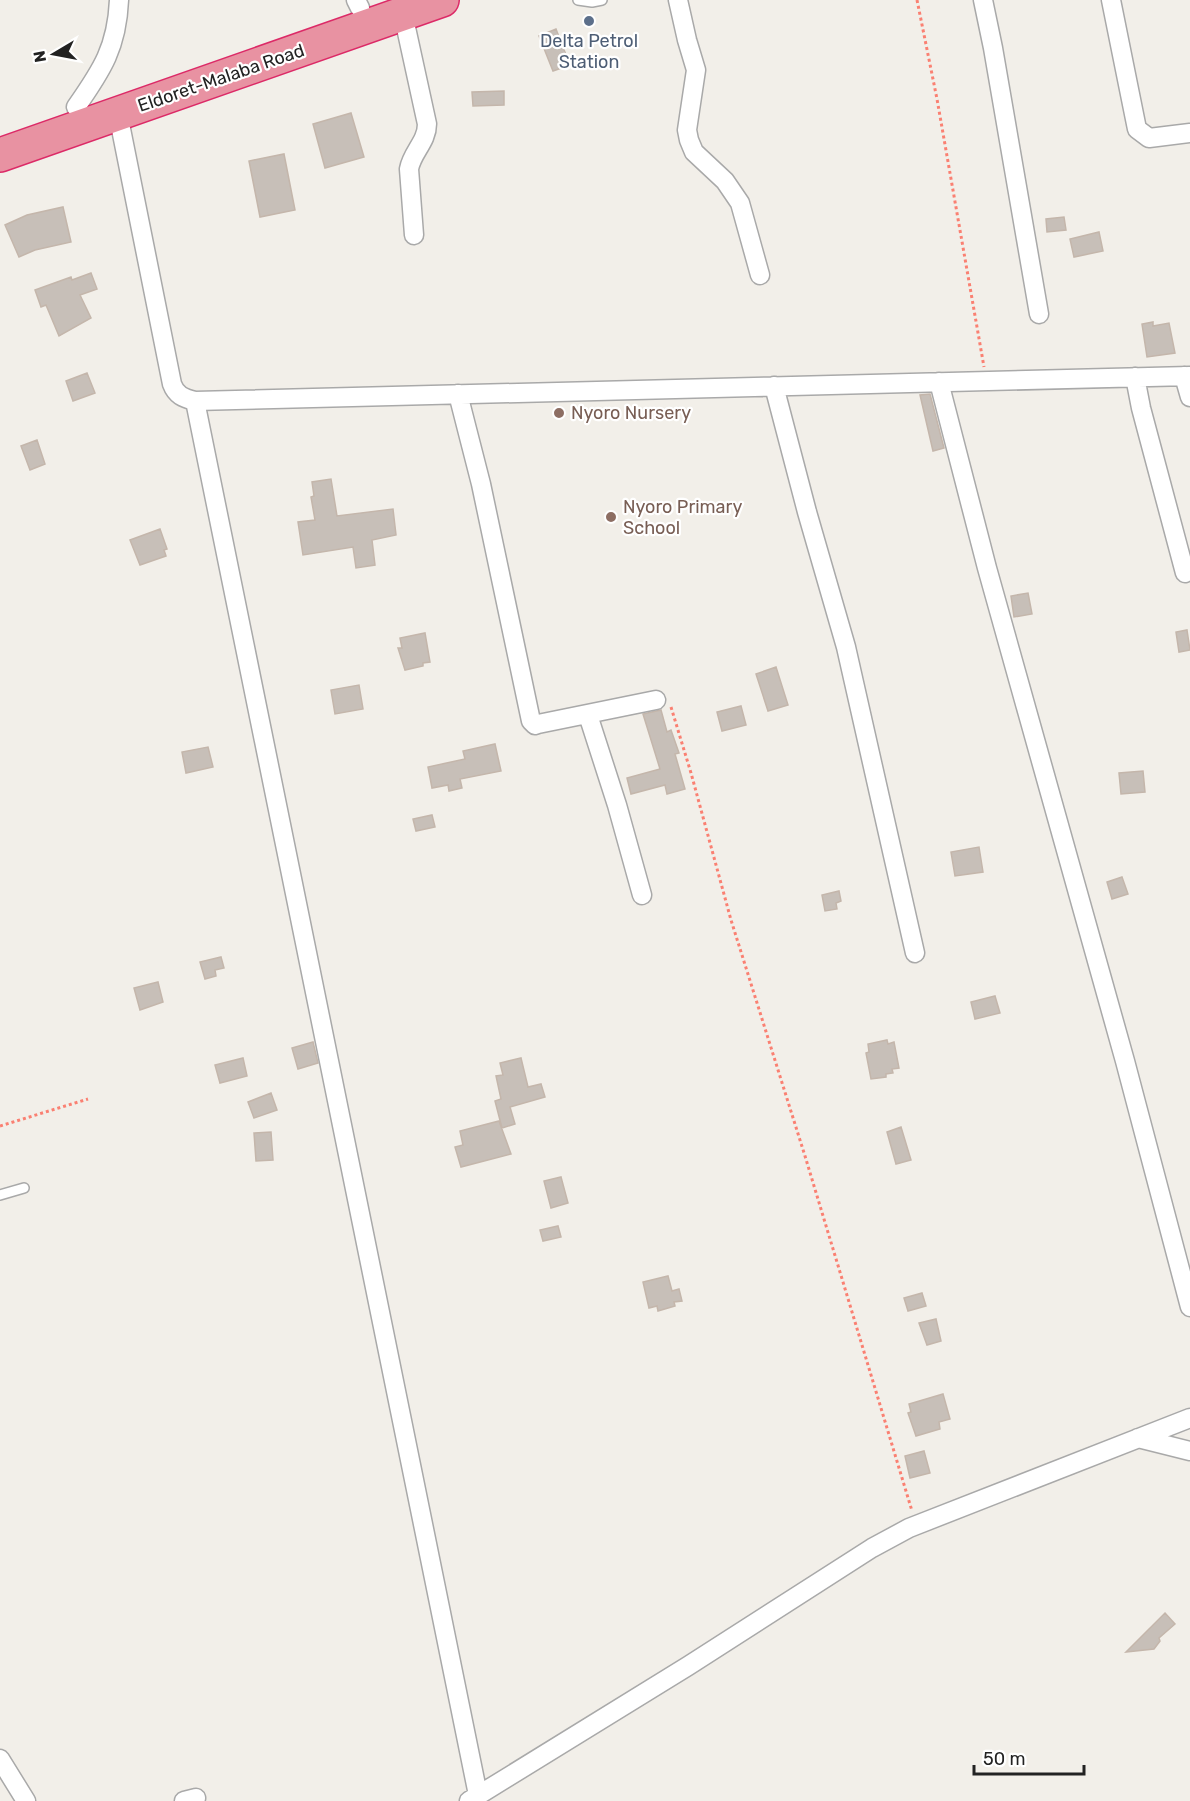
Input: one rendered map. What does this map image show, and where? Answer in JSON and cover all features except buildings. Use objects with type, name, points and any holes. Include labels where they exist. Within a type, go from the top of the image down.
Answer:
[{"type":"highway","name":"Eldoret-Malaba Road","points":[[0,134],[375,6],[442,0]]},
{"type":"highway","name":"Eldoret-Malaba Road","points":[[0,155],[118,114],[375,6]]},
{"type":"street","points":[[75,107],[107,60],[117,24],[119,0]]},
{"type":"street","points":[[678,0],[696,70],[687,130],[689,140],[694,152],[725,181],[740,203],[760,275]]},
{"type":"street","points":[[983,0],[1039,314]]},
{"type":"street","points":[[1110,0],[1137,129],[1149,138],[1190,133]]},
{"type":"street","points":[[375,6],[427,124],[426,137],[410,163],[409,169],[414,235]]},
{"type":"street","points":[[118,114],[172,384],[175,392],[183,398],[195,401],[1187,376],[1190,397]]},
{"type":"street","points":[[1135,377],[1141,408],[1185,573]]},
{"type":"street","points":[[939,382],[987,568],[1125,1061],[1190,1307]]},
{"type":"street","points":[[774,386],[807,512],[846,646],[915,953]]},
{"type":"street","points":[[458,394],[481,484],[531,721],[533,724],[538,724],[656,700]]},
{"type":"street","points":[[195,401],[473,1798],[688,1666],[872,1548],[909,1528],[1190,1418]]},
{"type":"street","points":[[588,715],[642,895]]},
{"type":"street","points":[[1138,1438],[1190,1451]]},
{"type":"street","points":[[0,1759],[26,1801]]},
{"type":"lane","points":[[579,0],[592,2],[603,0]]},
{"type":"lane","points":[[0,1195],[24,1188]]},
{"type":"path","points":[[917,0],[939,110],[984,372]]},
{"type":"path","points":[[656,700],[668,697],[731,920],[915,1521]]},
{"type":"path","points":[[0,1126],[88,1099]]},
{"type":"place","name":"Delta Petrol Station","points":[[589,21]]},
{"type":"place","name":"Nyoro Nursery","points":[[559,413]]},
{"type":"place","name":"Nyoro Primary School","points":[[611,517]]}]
